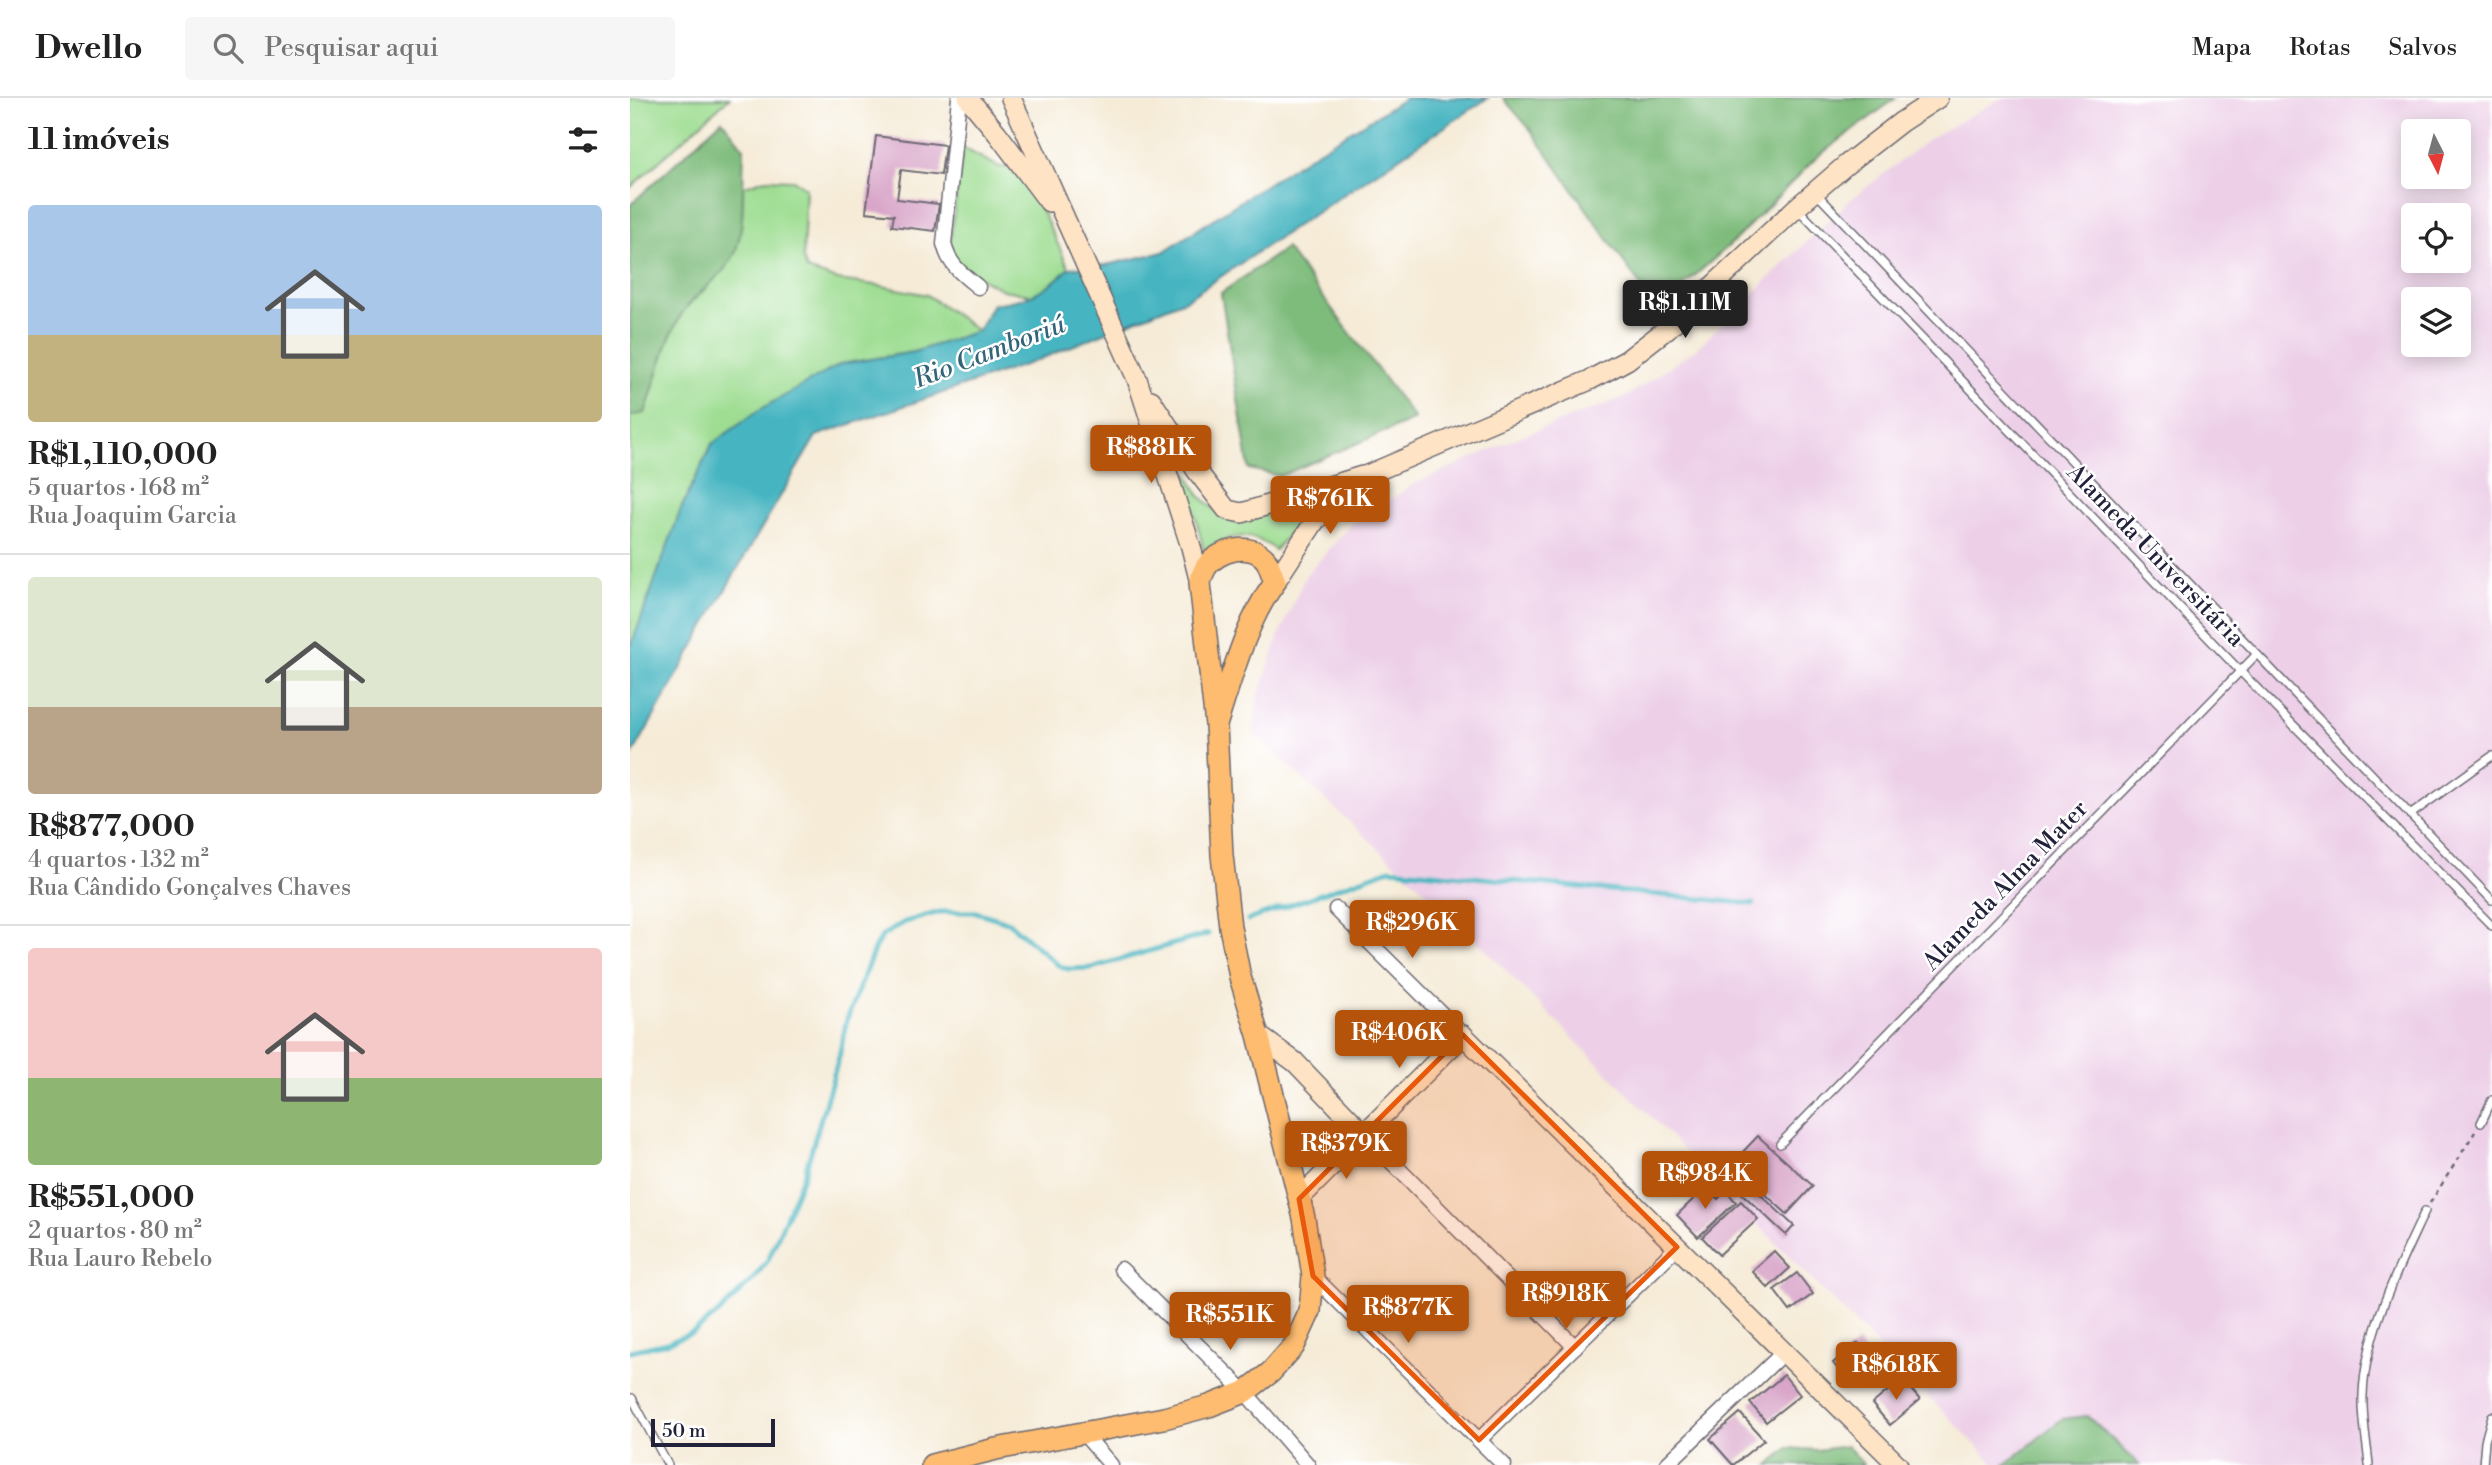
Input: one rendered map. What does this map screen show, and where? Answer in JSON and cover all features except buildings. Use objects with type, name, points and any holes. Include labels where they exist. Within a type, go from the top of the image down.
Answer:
[{"type":"main road","points":[[965,98],[997,133],[1073,238]]},
{"type":"main road","points":[[932,1465],[1164,1418],[1209,1406],[1245,1392],[1271,1371],[1294,1346],[1310,1311],[1313,1276],[1300,1199],[1258,1035],[1240,977],[1230,927],[1222,855],[1216,725],[1200,583],[1191,547],[1137,379],[1011,98]]},
{"type":"main road","points":[[1137,379],[1197,471],[1231,512],[1242,513],[1367,475],[1557,394],[1628,360],[1668,328],[1796,208],[1875,141],[1938,98]]},
{"type":"main road","points":[[1216,725],[1240,653],[1267,592],[1315,521],[1367,475]]},
{"type":"main road","points":[[1200,583],[1205,568],[1231,550],[1256,553],[1266,560],[1275,582]]},
{"type":"main road","points":[[1258,1035],[1295,1062],[1364,1134]]},
{"type":"main road","points":[[1300,1199],[1464,1035],[1898,1465]]},
{"type":"street","points":[[965,98],[944,244],[947,259],[978,288]]},
{"type":"street","points":[[1336,909],[1464,1035]]},
{"type":"street","points":[[1364,1134],[1575,1347]]},
{"type":"street","points":[[1479,1440],[1677,1247]]},
{"type":"street","points":[[1121,1269],[1245,1392],[1308,1465]]},
{"type":"street","points":[[1313,1276],[1504,1465]]},
{"type":"street","points":[[1666,1465],[1784,1352]]},
{"type":"street","points":[[1084,1434],[1111,1465]]},
{"type":"lane","name":"Alameda Universitária","points":[[1815,192],[2492,900]]},
{"type":"lane","name":"Alameda Universitária","points":[[1796,208],[2240,671],[2492,926]]},
{"type":"lane","name":"Alameda Alma Mater","points":[[1780,1144],[2257,654]]},
{"type":"lane","points":[[2410,815],[2492,756]]},
{"type":"lane","points":[[2481,1123],[2492,1100]]},
{"type":"lane","points":[[2369,1465],[2362,1396],[2369,1351],[2395,1275],[2425,1211]]},
{"type":"lane","points":[[632,1398],[668,1465]]},
{"type":"lane","points":[[2483,1465],[2485,1441],[2492,1416]]},
{"type":"path","points":[[2425,1211],[2481,1123]]},
{"type":"highlighted area","points":[[1463,1035],[1677,1247],[1479,1440],[1313,1276],[1299,1199]]},
{"type":"shaded area","points":[[2002,98],[2492,98],[2492,1465],[2140,1465],[2087,1416],[2062,1419],[2005,1465],[1996,1465],[1452,916],[1254,734],[1257,701],[1280,633],[1306,575],[1353,523],[1414,484],[1524,435],[1626,397],[1696,349],[1849,201],[1930,138]]},
{"type":"green space","points":[[630,98],[729,98],[630,188]]},
{"type":"green space","points":[[1503,98],[1896,98],[1817,157],[1733,242],[1657,309],[1530,129]]},
{"type":"green space","points":[[722,120],[744,148],[742,213],[736,250],[726,267],[683,312],[666,348],[645,413],[630,416],[630,205]]},
{"type":"green space","points":[[963,148],[997,166],[1023,171],[1069,268],[1050,287],[1032,295],[1003,290],[955,265],[949,250]]},
{"type":"green space","points":[[765,179],[793,180],[806,188],[803,258],[807,270],[838,280],[927,295],[978,331],[914,352],[841,364],[712,444],[681,509],[630,649],[630,416],[645,412],[669,338],[684,309],[713,281],[736,252],[741,221],[742,187]]},
{"type":"green space","points":[[1286,248],[1415,419],[1280,476],[1249,469],[1221,293]]},
{"type":"green space","points":[[1169,443],[1200,496],[1215,510],[1255,518],[1327,490],[1330,496],[1298,523],[1275,550],[1257,540],[1239,537],[1221,541],[1204,551],[1195,515]]},
{"type":"green space","points":[[2087,1416],[2140,1465],[2005,1465],[2062,1419]]},
{"type":"green space","points":[[1847,1446],[1864,1465],[1769,1465],[1788,1448],[1817,1450]]},
{"type":"water","name":"Rio Camboriú","points":[[1406,98],[1488,98],[1187,299],[1033,362],[816,436],[630,759],[630,649],[681,509],[712,444],[759,410],[841,364],[914,352],[978,331],[993,304],[1035,294],[1069,268],[1106,265],[1163,252],[1305,159]]},
{"type":"waterway","points":[[1248,920],[1390,869],[1753,904]]},
{"type":"waterway","points":[[630,1351],[667,1343],[694,1332],[720,1312],[768,1260],[805,1172],[839,1057],[847,1019],[875,947],[883,935],[905,922],[940,912],[976,912],[1008,922],[1058,965],[1068,969],[1091,968],[1208,934]]}]
